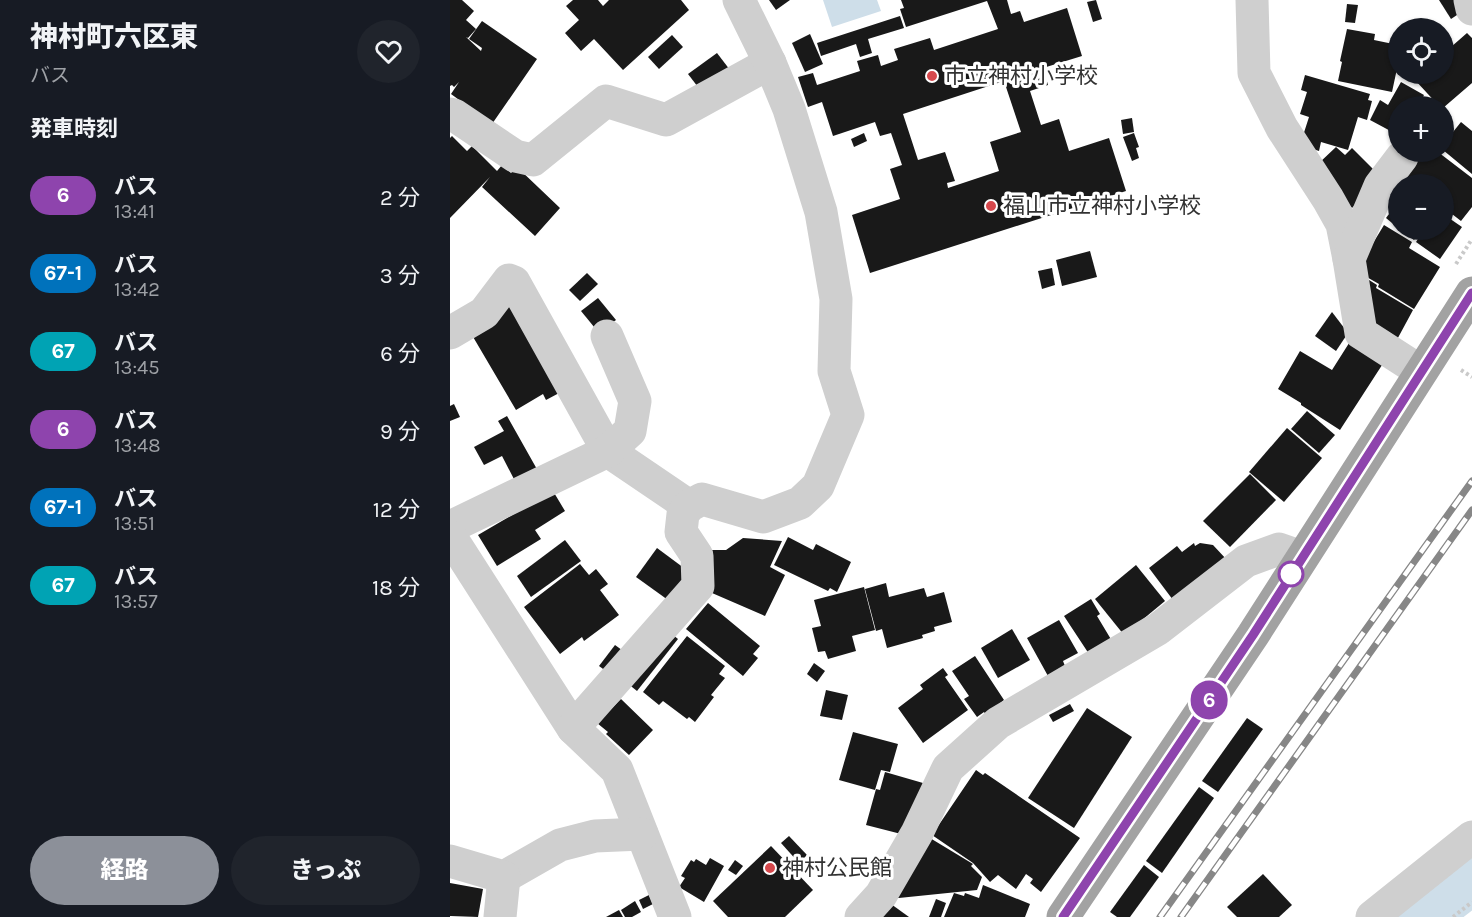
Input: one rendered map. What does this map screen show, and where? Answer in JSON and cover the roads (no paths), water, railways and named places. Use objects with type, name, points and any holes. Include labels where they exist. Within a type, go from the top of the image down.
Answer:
[{"type":"highway","points":[[1063,917],[1253,635],[1472,293]]},
{"type":"street","points":[[573,728],[698,586],[697,556],[681,532],[683,514],[689,506],[702,499],[763,517],[800,503],[818,486],[848,415],[834,371],[836,299],[821,212],[789,109],[770,63],[739,0]]},
{"type":"street","points":[[1251,0],[1254,73],[1282,128],[1342,224],[1361,333],[1420,371]]},
{"type":"street","points":[[1470,0],[1472,9]]},
{"type":"street","points":[[450,114],[515,156],[533,160],[606,101],[666,120],[770,63]]},
{"type":"street","points":[[1349,259],[1380,186],[1398,162]]},
{"type":"street","points":[[450,333],[484,313],[509,280],[514,282],[608,451],[689,506]]},
{"type":"street","points":[[450,526],[608,451],[630,431],[635,401],[607,336]]},
{"type":"street","points":[[450,536],[573,728],[617,770],[675,917]]},
{"type":"street","points":[[861,917],[881,894],[917,833],[948,768],[998,723],[1158,628],[1246,561],[1279,549],[1302,557]]},
{"type":"street","points":[[450,861],[504,877],[560,845],[595,836],[642,834]]},
{"type":"street","points":[[1372,917],[1472,837]]},
{"type":"street","points":[[500,917],[504,877]]},
{"type":"waterway","points":[[1418,917],[1472,875]]},
{"type":"railway","points":[[1160,917],[1472,481]]},
{"type":"railway","points":[[1181,917],[1472,510]]},
{"type":"place","name":"市立神村小学校","points":[[932,76]]},
{"type":"place","name":"福山市立神村小学校","points":[[991,206]]},
{"type":"place","name":"神村公民館","points":[[770,868]]}]
